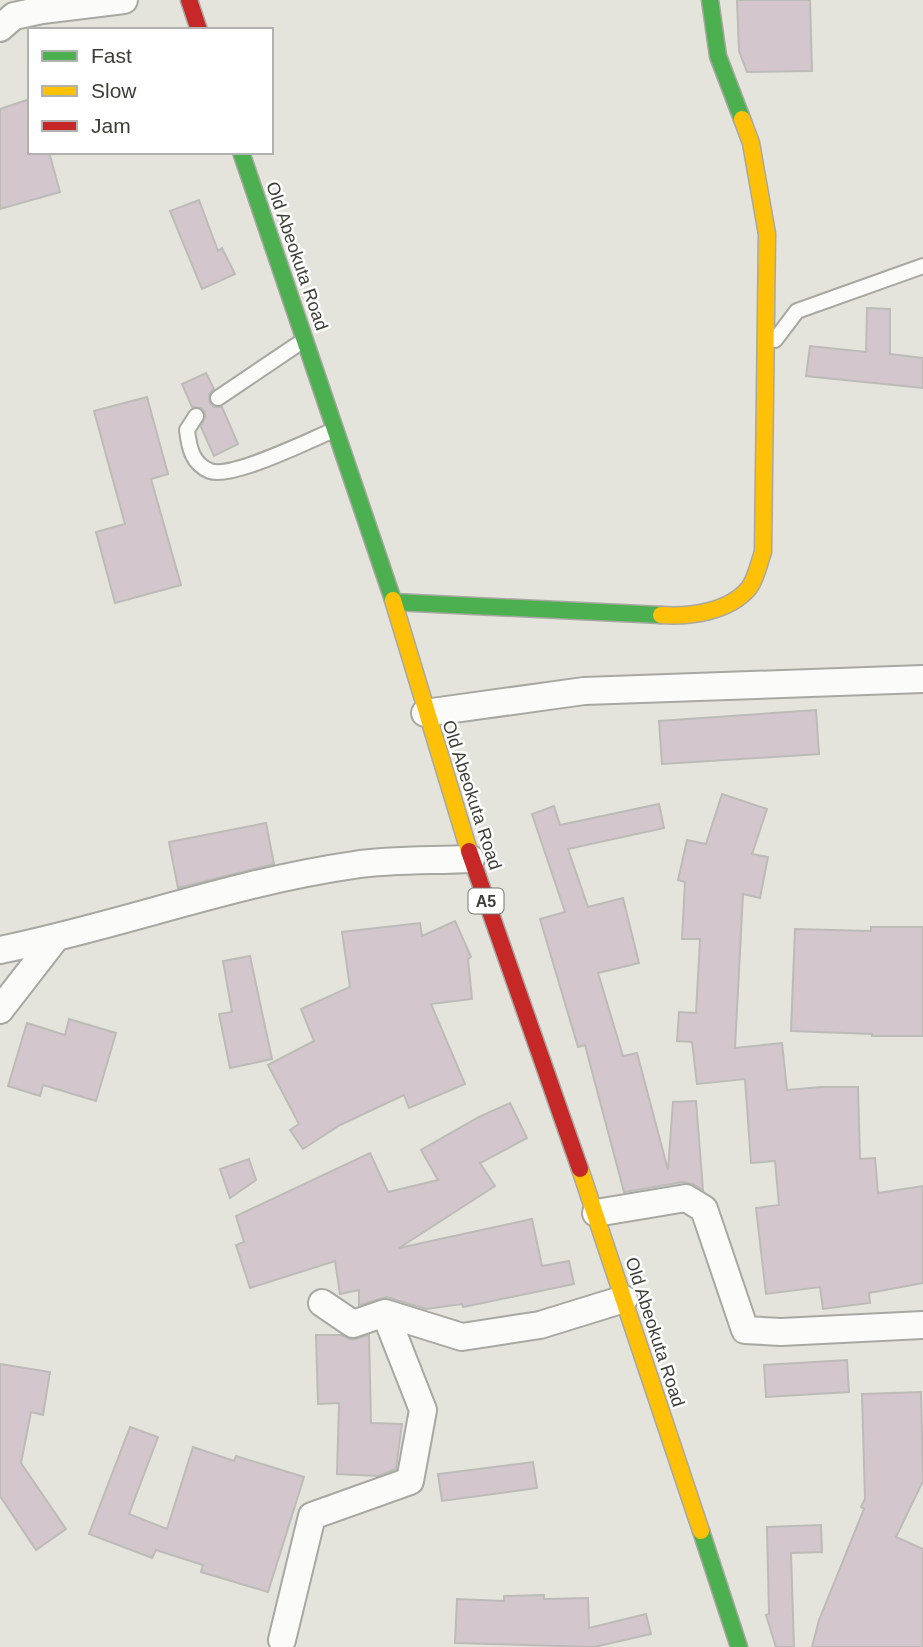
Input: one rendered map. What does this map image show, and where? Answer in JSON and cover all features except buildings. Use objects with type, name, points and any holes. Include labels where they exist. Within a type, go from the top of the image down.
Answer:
[{"type":"main road","points":[[189,0],[199,28]]},
{"type":"main road","points":[[394,602],[679,616],[729,605],[750,587],[763,552],[767,234],[751,142],[718,56],[710,0]]},
{"type":"main road","name":"Old Abeokuta Road","points":[[242,154],[394,602],[425,713],[471,859],[596,1213],[738,1647]]},
{"type":"street","points":[[0,28],[14,16],[124,0]]},
{"type":"street","points":[[425,713],[584,691],[923,680]]},
{"type":"street","points":[[0,950],[55,939],[265,882],[355,864],[471,859]]},
{"type":"street","points":[[0,1010],[55,939]]},
{"type":"street","points":[[596,1213],[686,1198],[704,1209],[745,1331],[781,1332],[923,1325]]},
{"type":"street","points":[[322,1303],[353,1324],[385,1313],[462,1338],[540,1325],[624,1298]]},
{"type":"street","points":[[282,1640],[312,1516],[410,1481],[423,1410],[385,1313]]},
{"type":"lane","points":[[767,350],[797,311],[923,266]]},
{"type":"lane","points":[[218,398],[305,340]]},
{"type":"lane","points":[[196,416],[187,430],[189,449],[197,463],[211,471],[231,471],[335,429]]},
{"type":"traffic: fast","points":[[710,0],[718,56],[742,119]]},
{"type":"traffic: fast","points":[[242,154],[393,600]]},
{"type":"traffic: fast","points":[[394,602],[661,615]]},
{"type":"traffic: fast","points":[[701,1531],[739,1647]]},
{"type":"traffic: slow","points":[[661,615],[696,614],[731,603],[749,588],[763,552],[767,234],[751,143],[742,119]]},
{"type":"traffic: slow","points":[[393,600],[469,851]]},
{"type":"traffic: slow","points":[[580,1169],[701,1531]]},
{"type":"traffic: jam","points":[[189,0],[198,28]]},
{"type":"traffic: jam","points":[[469,851],[580,1169]]}]
